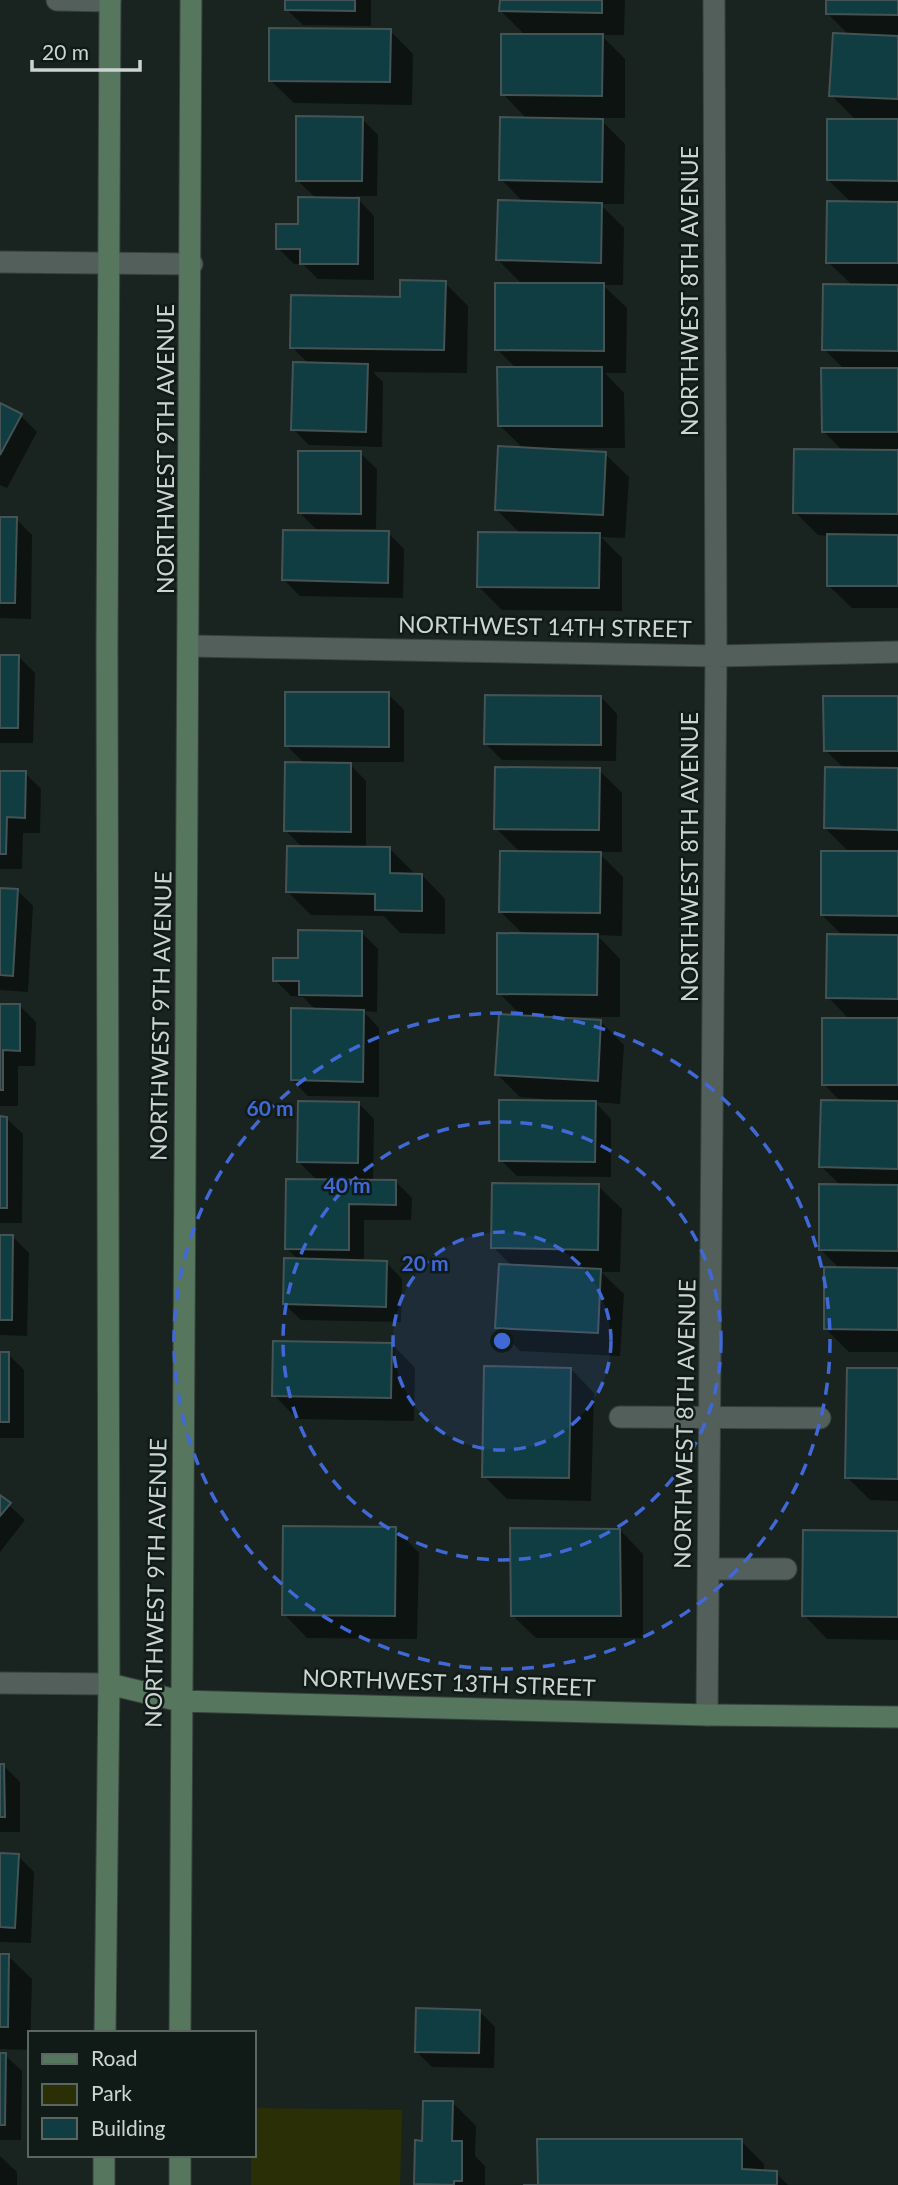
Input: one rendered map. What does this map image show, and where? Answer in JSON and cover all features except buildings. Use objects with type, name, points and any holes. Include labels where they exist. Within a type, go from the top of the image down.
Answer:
[{"type":"main road","name":"NORTHWEST 9TH AVENUE","points":[[180,2031],[180,1701],[190,646],[191,0]]},
{"type":"main road","name":"NORTHWEST 9TH AVENUE","points":[[105,2031],[109,1684],[107,662],[110,1]]},
{"type":"main road","name":"NORTHWEST 13TH STREET","points":[[109,1684],[180,1701],[707,1715],[898,1717]]},
{"type":"main road","points":[[104,2157],[104,2185]]},
{"type":"main road","points":[[180,2157],[180,2185]]},
{"type":"street","points":[[57,0],[110,1]]},
{"type":"street","name":"NORTHWEST 8TH AVENUE","points":[[707,1715],[716,656],[714,0]]},
{"type":"street","points":[[0,262],[192,264]]},
{"type":"street","name":"NORTHWEST 14TH STREET","points":[[190,646],[716,656],[898,652]]},
{"type":"street","points":[[620,1417],[820,1418]]},
{"type":"street","points":[[709,1569],[786,1569]]},
{"type":"street","name":"NORTHWEST 13TH STREET","points":[[0,1683],[109,1684]]},
{"type":"green space","points":[[256,2108],[402,2110],[400,2185],[251,2185],[251,2157],[256,2157]]}]
